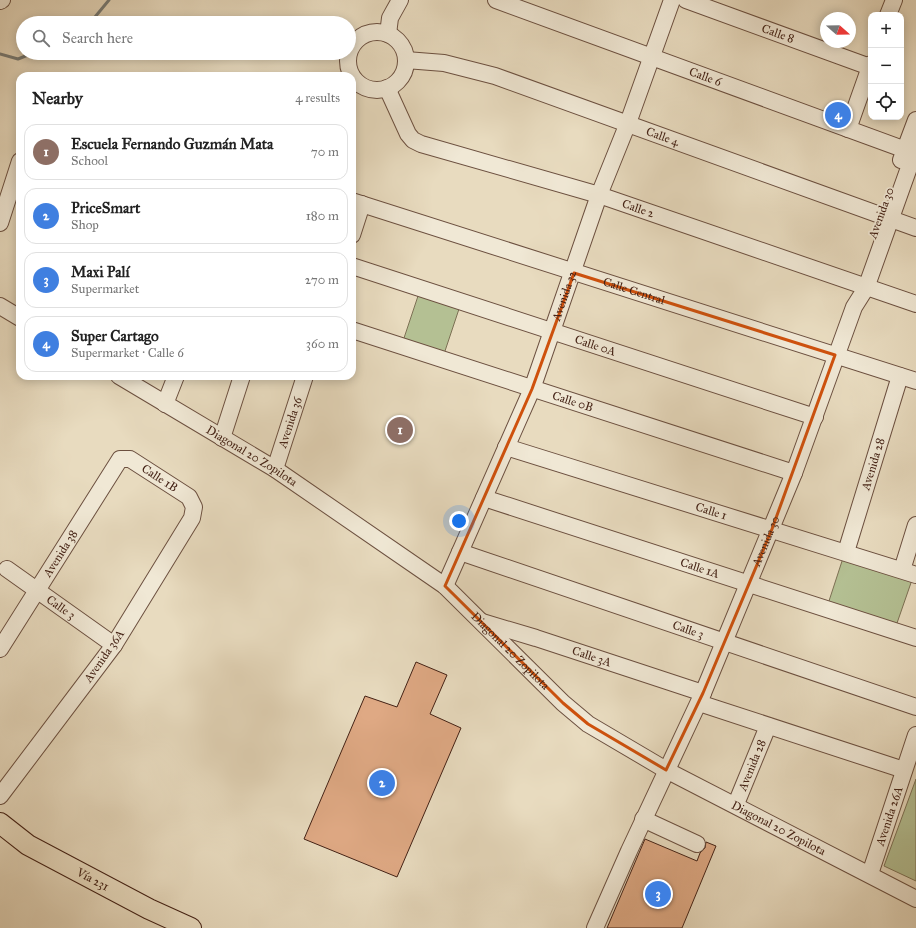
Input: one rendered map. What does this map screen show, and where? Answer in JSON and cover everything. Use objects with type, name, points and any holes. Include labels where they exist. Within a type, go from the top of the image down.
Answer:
[{"type":"main road","name":"Vía 231","points":[[0,823],[28,845],[149,909],[191,928]]},
{"type":"street","points":[[388,34],[390,18],[400,0]]},
{"type":"street","name":"Calle 6","points":[[496,0],[651,58],[912,151]]},
{"type":"street","name":"Avenida 32","points":[[445,586],[532,389],[574,273],[599,196],[628,123],[672,0]]},
{"type":"street","name":"Calle 8","points":[[686,0],[868,64]]},
{"type":"street","points":[[356,42],[362,36],[370,33],[379,32],[388,34],[397,40],[404,49],[406,60],[405,69],[401,77],[395,84],[387,88],[378,90],[368,88],[356,80]]},
{"type":"street","points":[[348,60],[352,72]]},
{"type":"street","name":"Calle 4","points":[[406,60],[444,63],[463,67],[628,123],[916,228]]},
{"type":"street","points":[[848,129],[868,71]]},
{"type":"street","name":"Calle 2","points":[[387,88],[408,134],[413,140],[599,196],[916,304]]},
{"type":"street","name":"Avenida 30","points":[[595,928],[643,819],[701,698],[772,529],[815,417],[835,355],[854,307],[885,217],[912,151],[916,120]]},
{"type":"street","points":[[0,223],[16,173]]},
{"type":"street","name":"Calle Central","points":[[357,203],[916,381]]},
{"type":"street","name":"Calle 0A","points":[[356,267],[815,417]]},
{"type":"street","points":[[0,306],[16,316]]},
{"type":"street","name":"Calle 0B","points":[[356,331],[794,473]]},
{"type":"street","name":"Avenida 28","points":[[846,552],[900,376]]},
{"type":"street","name":"Diagonal 20 Zopilota","points":[[126,380],[275,469],[445,586],[479,622],[563,703],[588,724],[666,770],[736,804],[916,899]]},
{"type":"street","points":[[166,404],[175,380]]},
{"type":"street","points":[[222,438],[241,380]]},
{"type":"street","name":"Avenida 36","points":[[275,469],[300,380]]},
{"type":"street","name":"Calle 1","points":[[506,448],[909,572]]},
{"type":"street","name":"Calle 1B","points":[[120,459],[130,459],[142,465],[189,497],[194,507]]},
{"type":"street","name":"Avenida 38","points":[[0,648],[120,459]]},
{"type":"street","name":"Calle 1A","points":[[484,498],[916,638]]},
{"type":"street","name":"Avenida 36A","points":[[0,796],[114,645],[192,518],[194,507]]},
{"type":"street","points":[[909,572],[916,525]]},
{"type":"street","name":"Calle 3","points":[[460,552],[916,707]]},
{"type":"street","name":"Calle 3","points":[[7,570],[114,645]]},
{"type":"street","name":"Calle 3A","points":[[479,622],[536,638],[701,698],[768,726],[904,770]]},
{"type":"street","name":"Avenida 28","points":[[736,804],[768,726]]},
{"type":"street","name":"Avenida 26A","points":[[870,874],[916,735]]},
{"type":"street","points":[[643,819],[697,844]]},
{"type":"highlighted area","points":[[574,273],[835,355],[772,529],[703,693],[666,770],[588,724],[563,703],[445,586],[532,389]]},
{"type":"green space","points":[[419,293],[460,306],[444,354],[403,341]]},
{"type":"green space","points":[[844,555],[913,577],[896,626],[828,604]]},
{"type":"green space","points":[[916,779],[916,881],[884,866]]},
{"type":"building","points":[[416,662],[447,675],[430,714],[461,728],[397,877],[304,839],[365,696],[397,707]]},
{"type":"building","points":[[645,839],[697,861],[700,853],[705,848],[706,842],[716,846],[682,928],[607,928]]},
{"type":"waterway","points":[[96,16],[109,0]]},
{"type":"waterway","points":[[0,54],[16,58]]},
{"type":"place","name":"Super Cartago","points":[[838,115]]},
{"type":"place","name":"Escuela Fernando Guzmán Mata","points":[[400,430]]},
{"type":"place","name":"PriceSmart","points":[[382,783]]},
{"type":"place","name":"Maxi Palí","points":[[658,894]]}]
